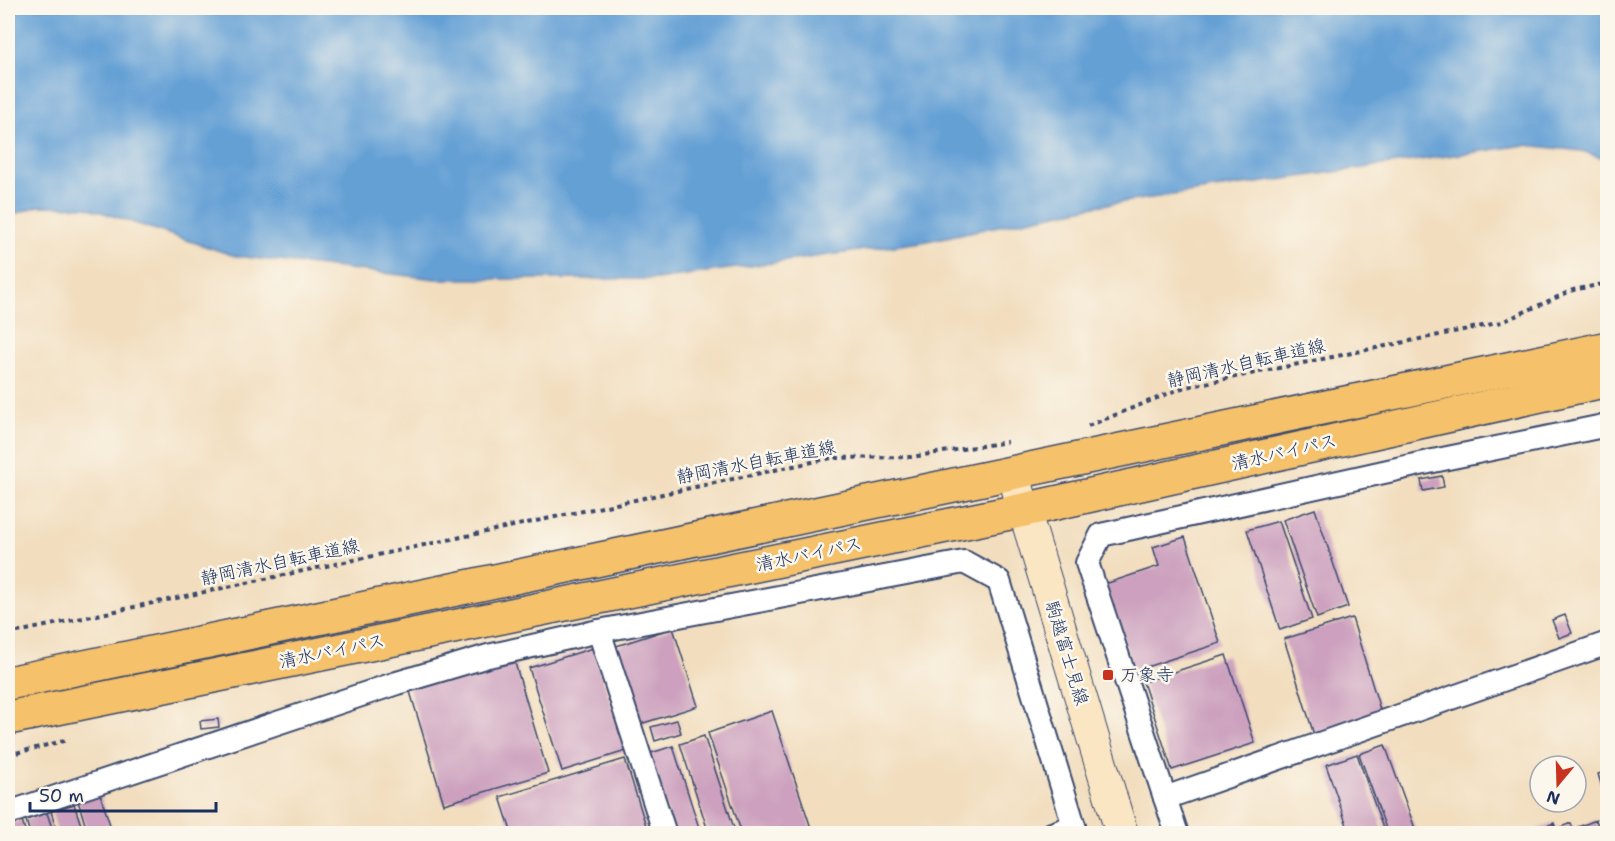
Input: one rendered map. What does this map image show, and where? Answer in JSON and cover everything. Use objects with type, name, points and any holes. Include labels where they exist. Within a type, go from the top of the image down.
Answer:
[{"type":"highway","name":"清水バイパス","points":[[8,683],[1014,457],[1608,348]]},
{"type":"highway","name":"清水バイパス","points":[[8,718],[1024,510],[1608,380]]},
{"type":"main road","name":"駒越富士見線","points":[[1014,457],[1024,510],[1122,834]]},
{"type":"street","points":[[1177,834],[1087,563],[1101,535],[1433,461],[1608,425]]},
{"type":"street","points":[[8,813],[397,683],[488,656],[598,631],[964,562],[999,580],[1074,830],[1052,834]]},
{"type":"street","points":[[598,631],[665,834]]},
{"type":"street","points":[[1165,798],[1608,643]]},
{"type":"path","name":"静岡清水自転車道線","points":[[1083,428],[1182,388],[1502,322],[1573,290],[1608,283]]},
{"type":"path","name":"静岡清水自転車道線","points":[[8,634],[831,458],[1014,457]]},
{"type":"path","points":[[8,755],[67,740]]},
{"type":"water","points":[[8,8],[1607,8],[1607,160],[1582,151],[1525,145],[1095,206],[922,242],[657,279],[436,279],[235,256],[86,207],[39,206],[8,216]]},
{"type":"building","points":[[1442,476],[1444,487],[1423,491],[1421,480]]},
{"type":"building","points":[[1315,509],[1348,607],[1317,618],[1283,520]]},
{"type":"building","points":[[1279,521],[1312,619],[1280,630],[1247,530]]},
{"type":"building","points":[[1185,537],[1220,643],[1134,671],[1105,584],[1159,566],[1153,547]]},
{"type":"building","points":[[1565,615],[1572,633],[1559,638],[1552,620]]},
{"type":"building","points":[[1352,618],[1382,716],[1315,738],[1284,639]]},
{"type":"building","points":[[673,628],[698,706],[637,725],[613,647]]},
{"type":"building","points":[[593,648],[626,751],[562,771],[529,668]]},
{"type":"building","points":[[512,653],[548,773],[444,804],[408,685]]},
{"type":"building","points":[[1226,655],[1255,743],[1172,770],[1143,682]]},
{"type":"building","points":[[772,711],[813,834],[742,834],[708,733]]},
{"type":"building","points":[[218,719],[219,727],[201,729],[200,721]]},
{"type":"building","points":[[677,720],[681,733],[655,741],[651,727]]},
{"type":"building","points":[[704,736],[736,834],[709,834],[680,744]]},
{"type":"building","points":[[1385,745],[1417,834],[1388,834],[1359,754]]},
{"type":"building","points":[[673,746],[701,834],[674,834],[648,754]]},
{"type":"building","points":[[1357,754],[1385,834],[1350,834],[1326,765]]},
{"type":"building","points":[[625,759],[647,829],[632,834],[512,834],[500,797]]},
{"type":"building","points":[[1608,771],[1608,803],[1607,803],[1598,774]]},
{"type":"building","points":[[100,794],[113,834],[88,834],[78,801]]},
{"type":"building","points":[[74,804],[84,834],[58,834],[51,811]]},
{"type":"building","points":[[47,813],[54,834],[30,834],[26,820]]},
{"type":"building","points":[[22,820],[26,834],[8,834],[8,825]]},
{"type":"building","points":[[1596,820],[1601,834],[1537,834],[1536,830],[1554,823],[1556,829],[1571,823],[1573,829]]},
{"type":"place","name":"万象寺","points":[[1108,675]]}]
